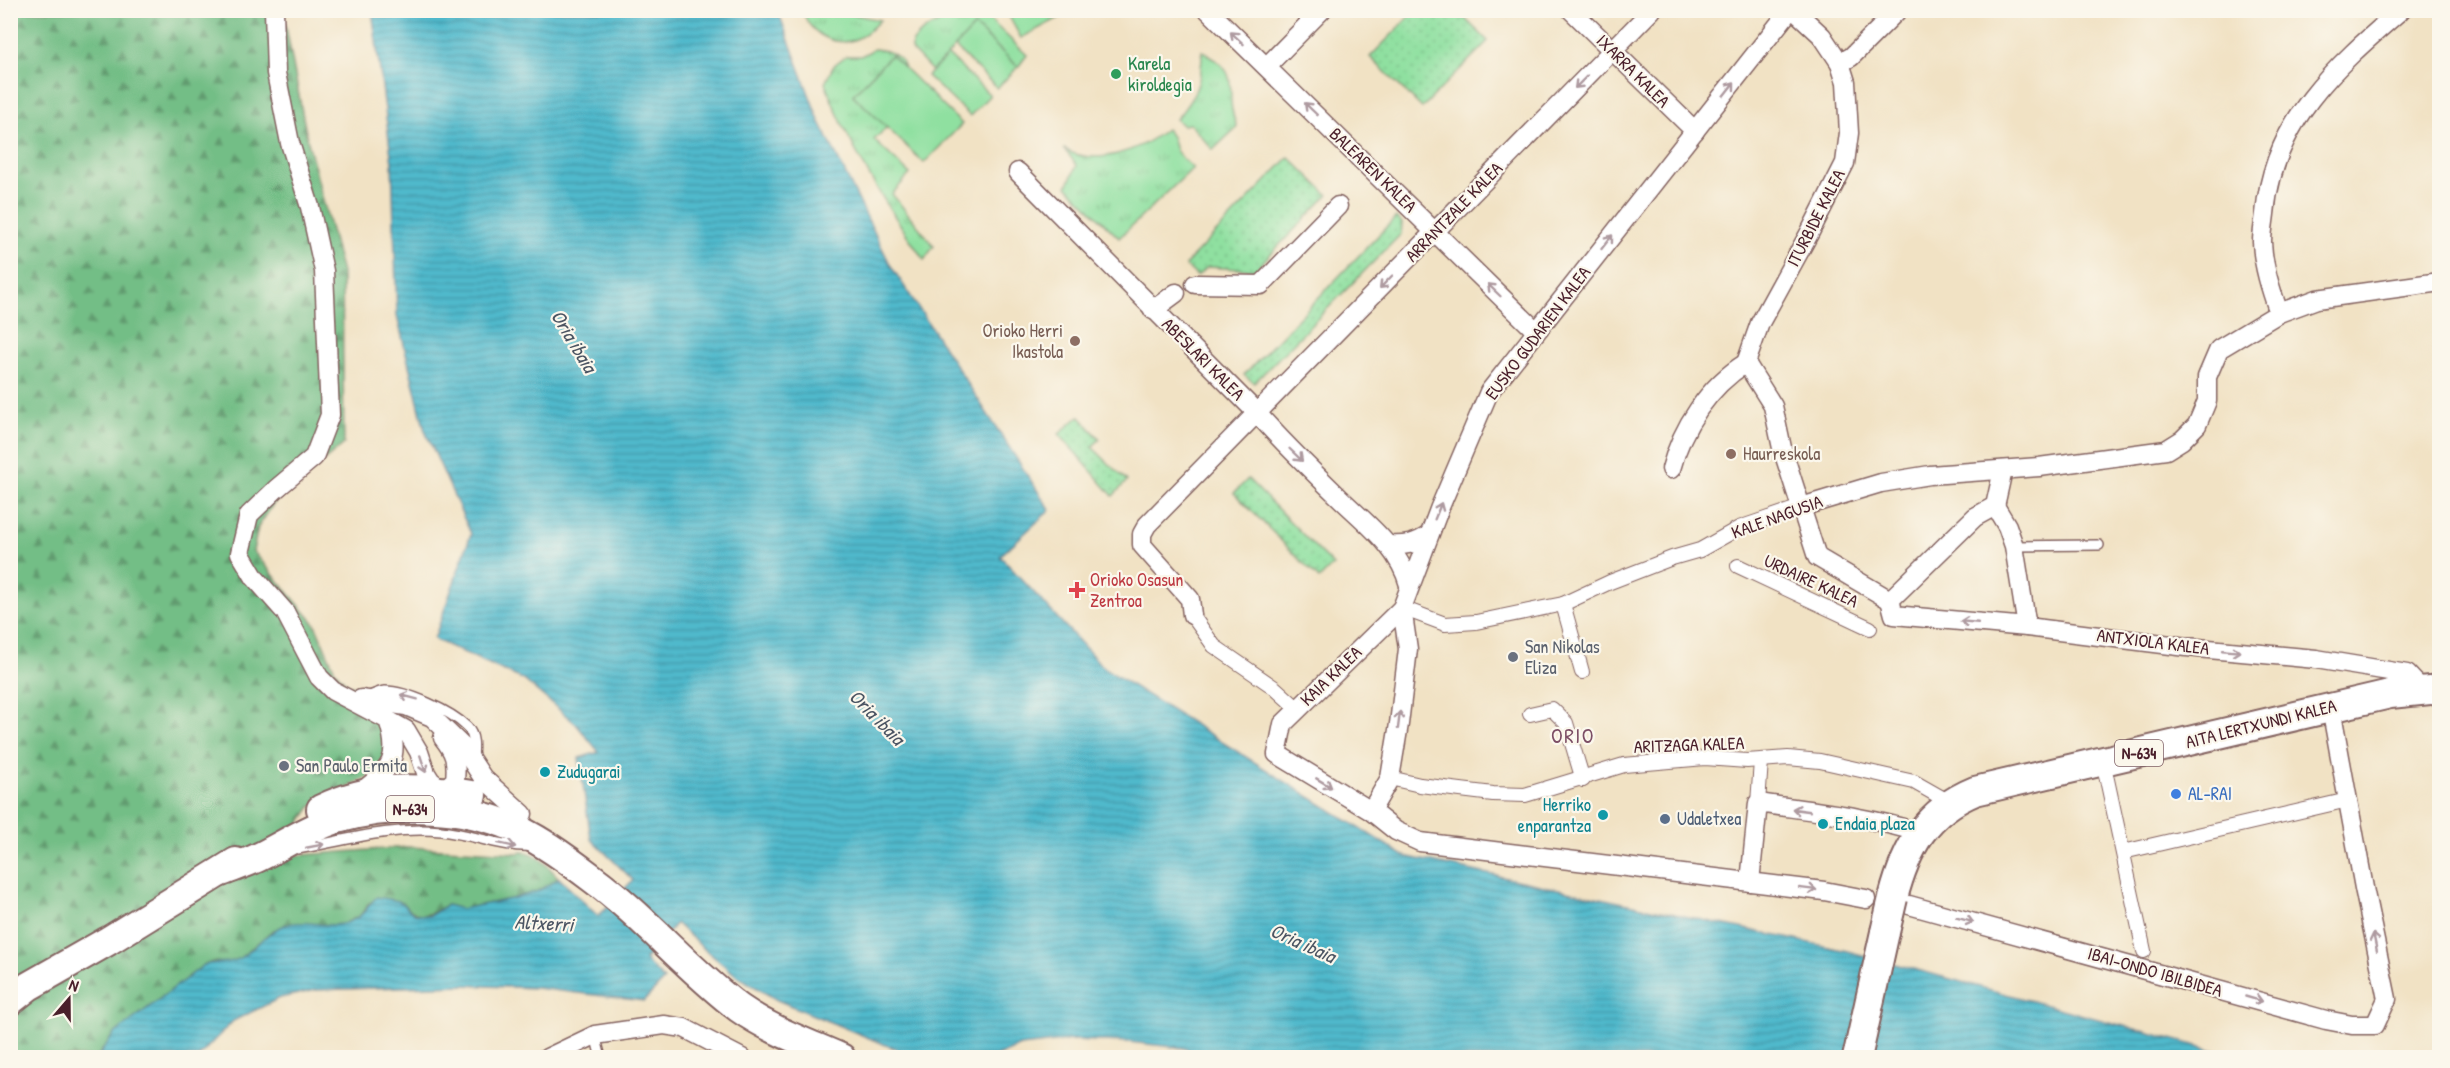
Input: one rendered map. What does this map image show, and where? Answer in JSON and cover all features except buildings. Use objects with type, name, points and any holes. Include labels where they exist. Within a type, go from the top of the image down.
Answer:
[{"type":"highway","name":"AITA LERTXUNDI KALEA","points":[[1901,901],[1904,864],[1920,833],[1939,811],[1975,791],[2390,694],[2430,689]]},
{"type":"highway","name":"N-634","points":[[10,1001],[30,986],[221,872],[298,820],[358,794],[424,788],[474,796],[523,814],[565,839],[594,879]]},
{"type":"highway","name":"N-634","points":[[221,872],[258,858],[292,839],[337,819],[373,812],[416,808],[455,811],[495,821],[530,836],[594,879],[740,1009],[783,1034],[841,1058]]},
{"type":"highway","name":"N-634","points":[[1857,1058],[1885,932],[1901,901]]},
{"type":"street","points":[[274,10],[276,73],[290,143],[310,207],[324,271],[330,415],[314,457],[249,515],[240,553],[255,578],[285,612],[319,677],[333,691],[406,730],[419,752],[426,773],[443,791],[457,802],[495,821]]},
{"type":"street","name":"BALEAREN KALEA","points":[[1208,10],[1536,330]]},
{"type":"street","points":[[1267,66],[1322,10]]},
{"type":"street","name":"IXARRA KALEA","points":[[1571,10],[1695,131]]},
{"type":"street","name":"ARRANTZALE KALEA","points":[[1192,615],[1190,599],[1142,545],[1142,534],[1155,516],[1652,10]]},
{"type":"street","name":"ITURBIDE KALEA","points":[[1746,363],[1760,322],[1845,163],[1849,133],[1849,103],[1840,63],[1822,36],[1792,10]]},
{"type":"street","name":"EUSKO GUDARIEN KALEA","points":[[1390,778],[1408,649],[1402,608],[1429,535],[1489,392],[1792,10]]},
{"type":"street","points":[[1840,63],[1851,57],[1898,10]]},
{"type":"street","points":[[2401,10],[2321,85],[2299,113],[2282,146],[2267,190],[2262,242],[2268,280],[2279,313],[2317,299],[2439,282]]},
{"type":"street","name":"ABESLARI KALEA","points":[[1018,172],[1256,412],[1276,435],[1389,545],[1405,569],[1409,585]]},
{"type":"street","points":[[1195,284],[1261,285],[1338,206]]},
{"type":"street","points":[[1154,310],[1176,293]]},
{"type":"street","name":"KALE NAGUSIA","points":[[1402,608],[1445,624],[1476,622],[1563,604],[1610,582],[1672,558],[1700,550],[1739,528],[1881,483],[1930,475],[2003,470],[2166,450],[2182,440],[2197,425],[2207,401],[2207,377],[2219,349],[2279,313]]},
{"type":"street","points":[[1671,469],[1677,447],[1713,391],[1728,375],[1746,363],[1773,406],[1782,448],[1817,557],[1890,600],[1975,517],[1995,506]]},
{"type":"street","points":[[2003,470],[1995,506],[2007,526],[2014,546],[2027,627]]},
{"type":"street","points":[[1389,545],[1402,546],[1419,542],[1429,535]]},
{"type":"street","name":"URDAIRE KALEA","points":[[1738,566],[1870,628]]},
{"type":"street","name":"ANTXIOLA KALEA","points":[[1890,600],[1894,615],[2027,627],[2187,647],[2316,659],[2407,674],[2430,689]]},
{"type":"street","points":[[1563,604],[1582,672]]},
{"type":"street","name":"KAIA KALEA","points":[[1371,811],[1276,754],[1284,724],[1402,608]]},
{"type":"street","points":[[1192,615],[1214,646],[1275,688],[1298,709]]},
{"type":"street","points":[[333,691],[361,699],[406,706],[432,717],[446,728],[473,760],[483,778],[523,814]]},
{"type":"street","points":[[337,819],[366,804],[384,800],[434,797],[455,780],[457,765],[455,752],[428,722],[406,706]]},
{"type":"street","points":[[2123,852],[2348,800],[2331,708]]},
{"type":"street","points":[[1530,714],[1552,710],[1566,723],[1583,778]]},
{"type":"street","points":[[358,794],[377,780],[387,769],[393,756],[395,741],[388,720]]},
{"type":"street","name":"ARITZAGA KALEA","points":[[1390,778],[1420,785],[1493,794],[1525,795],[1624,765],[1705,758],[1761,760],[1788,758],[1820,761],[1914,782],[1951,803]]},
{"type":"street","points":[[1749,882],[1761,760]]},
{"type":"street","points":[[2103,761],[2144,951]]},
{"type":"street","points":[[1390,778],[1371,811],[1396,831],[1420,842],[1824,891],[1866,899]]},
{"type":"street","name":"IBAI-ONDO IBILBIDEA","points":[[1901,901],[2326,1020],[2375,1025],[2387,999],[2348,800]]},
{"type":"street","points":[[1758,803],[1900,826],[1920,833]]},
{"type":"street","points":[[547,1058],[595,1035],[664,1025],[684,1028],[742,1058]]},
{"type":"lane","points":[[2014,546],[2099,545]]},
{"type":"lane","points":[[361,699],[384,690],[417,698],[468,728],[475,743],[473,760]]},
{"type":"lane","points":[[258,858],[368,834],[412,830],[442,831],[486,839],[513,847],[542,845]]},
{"type":"lane","points":[[595,1035],[601,1058]]},
{"type":"green space","points":[[1416,10],[1457,11],[1488,41],[1422,108],[1370,57]]},
{"type":"green space","points":[[10,11],[283,11],[307,138],[342,273],[344,444],[274,503],[258,527],[253,551],[315,624],[335,671],[348,685],[364,689],[386,733],[387,753],[372,775],[311,807],[276,857],[408,847],[523,852],[535,855],[559,878],[538,891],[461,909],[447,905],[433,913],[422,915],[399,901],[369,903],[360,916],[343,924],[273,930],[239,959],[204,965],[114,1034],[97,1057],[11,1057]]},
{"type":"green space","points":[[803,11],[837,11],[880,20],[859,38],[842,42],[820,35],[809,24]]},
{"type":"green space","points":[[1006,11],[1072,11],[1021,38]]},
{"type":"green space","points":[[983,13],[1027,55],[1018,67],[975,26],[932,71],[912,50],[912,43],[918,35],[934,24],[964,15]]},
{"type":"green space","points":[[975,26],[1018,67],[997,88],[955,47]]},
{"type":"green space","points":[[874,49],[897,56],[905,68],[891,55],[853,95],[887,127],[874,140],[910,174],[892,194],[934,246],[924,260],[856,152],[825,83],[834,65],[846,56],[861,56]]},
{"type":"green space","points":[[1202,51],[1216,60],[1229,76],[1231,102],[1237,127],[1213,150],[1190,124],[1182,125],[1176,119],[1193,96],[1201,71]]},
{"type":"green space","points":[[891,55],[962,124],[924,163],[853,95]]},
{"type":"green space","points":[[948,55],[990,95],[970,116],[927,76]]},
{"type":"green space","points":[[1166,129],[1178,153],[1193,168],[1119,238],[1067,186],[1077,165],[1064,149],[1090,157],[1103,157],[1131,150]]},
{"type":"green space","points":[[1289,157],[1328,195],[1255,270],[1208,267],[1197,276],[1185,265]]},
{"type":"green space","points":[[1396,217],[1402,223],[1401,234],[1254,383],[1244,375]]},
{"type":"green space","points":[[1079,416],[1100,439],[1092,447],[1127,481],[1113,496],[1059,434]]},
{"type":"green space","points":[[1248,479],[1333,565],[1319,579],[1234,493]]},
{"type":"water","points":[[372,10],[778,11],[818,118],[891,266],[1050,510],[1000,556],[1104,668],[1404,856],[1847,951],[2238,1057],[1209,1058],[1183,1048],[1129,1042],[1072,1040],[1020,1046],[995,1057],[915,1057],[777,1000],[737,976],[676,923],[645,960],[664,980],[644,1001],[536,988],[462,985],[316,990],[280,998],[233,1021],[198,1057],[97,1058],[114,1034],[204,965],[236,960],[272,932],[285,925],[303,923],[331,925],[349,922],[361,915],[377,897],[399,901],[414,914],[429,916],[447,905],[461,909],[511,899],[538,891],[559,878],[598,916],[633,880],[591,839],[579,758],[599,752],[576,724],[524,680],[434,639],[471,534],[425,431],[397,316],[392,163]]},
{"type":"place","name":"Karela kiroldegia","points":[[1116,74]]},
{"type":"place","name":"Orioko Herri Ikastola","points":[[1075,341]]},
{"type":"place","name":"Haurreskola","points":[[1731,454]]},
{"type":"place","name":"Orioko Osasun Zentroa","points":[[1077,590]]},
{"type":"place","name":"San Nikolas Eliza","points":[[1513,657]]},
{"type":"place","name":"San Paulo Ermita","points":[[284,766]]},
{"type":"place","name":"Zudugarai","points":[[545,772]]},
{"type":"place","name":"AL-RAI","points":[[2176,794]]},
{"type":"place","name":"Herriko enparantza","points":[[1603,815]]},
{"type":"place","name":"Udaletxea","points":[[1665,819]]},
{"type":"place","name":"Endaia plaza","points":[[1823,824]]},
{"type":"district","name":"ORIO","points":[[1573,736]]},
{"type":"water label","name":"Oria ibaia","points":[[574,341]]},
{"type":"water label","name":"Oria ibaia","points":[[877,717]]},
{"type":"water label","name":"Altxerri","points":[[544,923]]},
{"type":"water label","name":"Oria ibaia","points":[[1303,943]]}]
